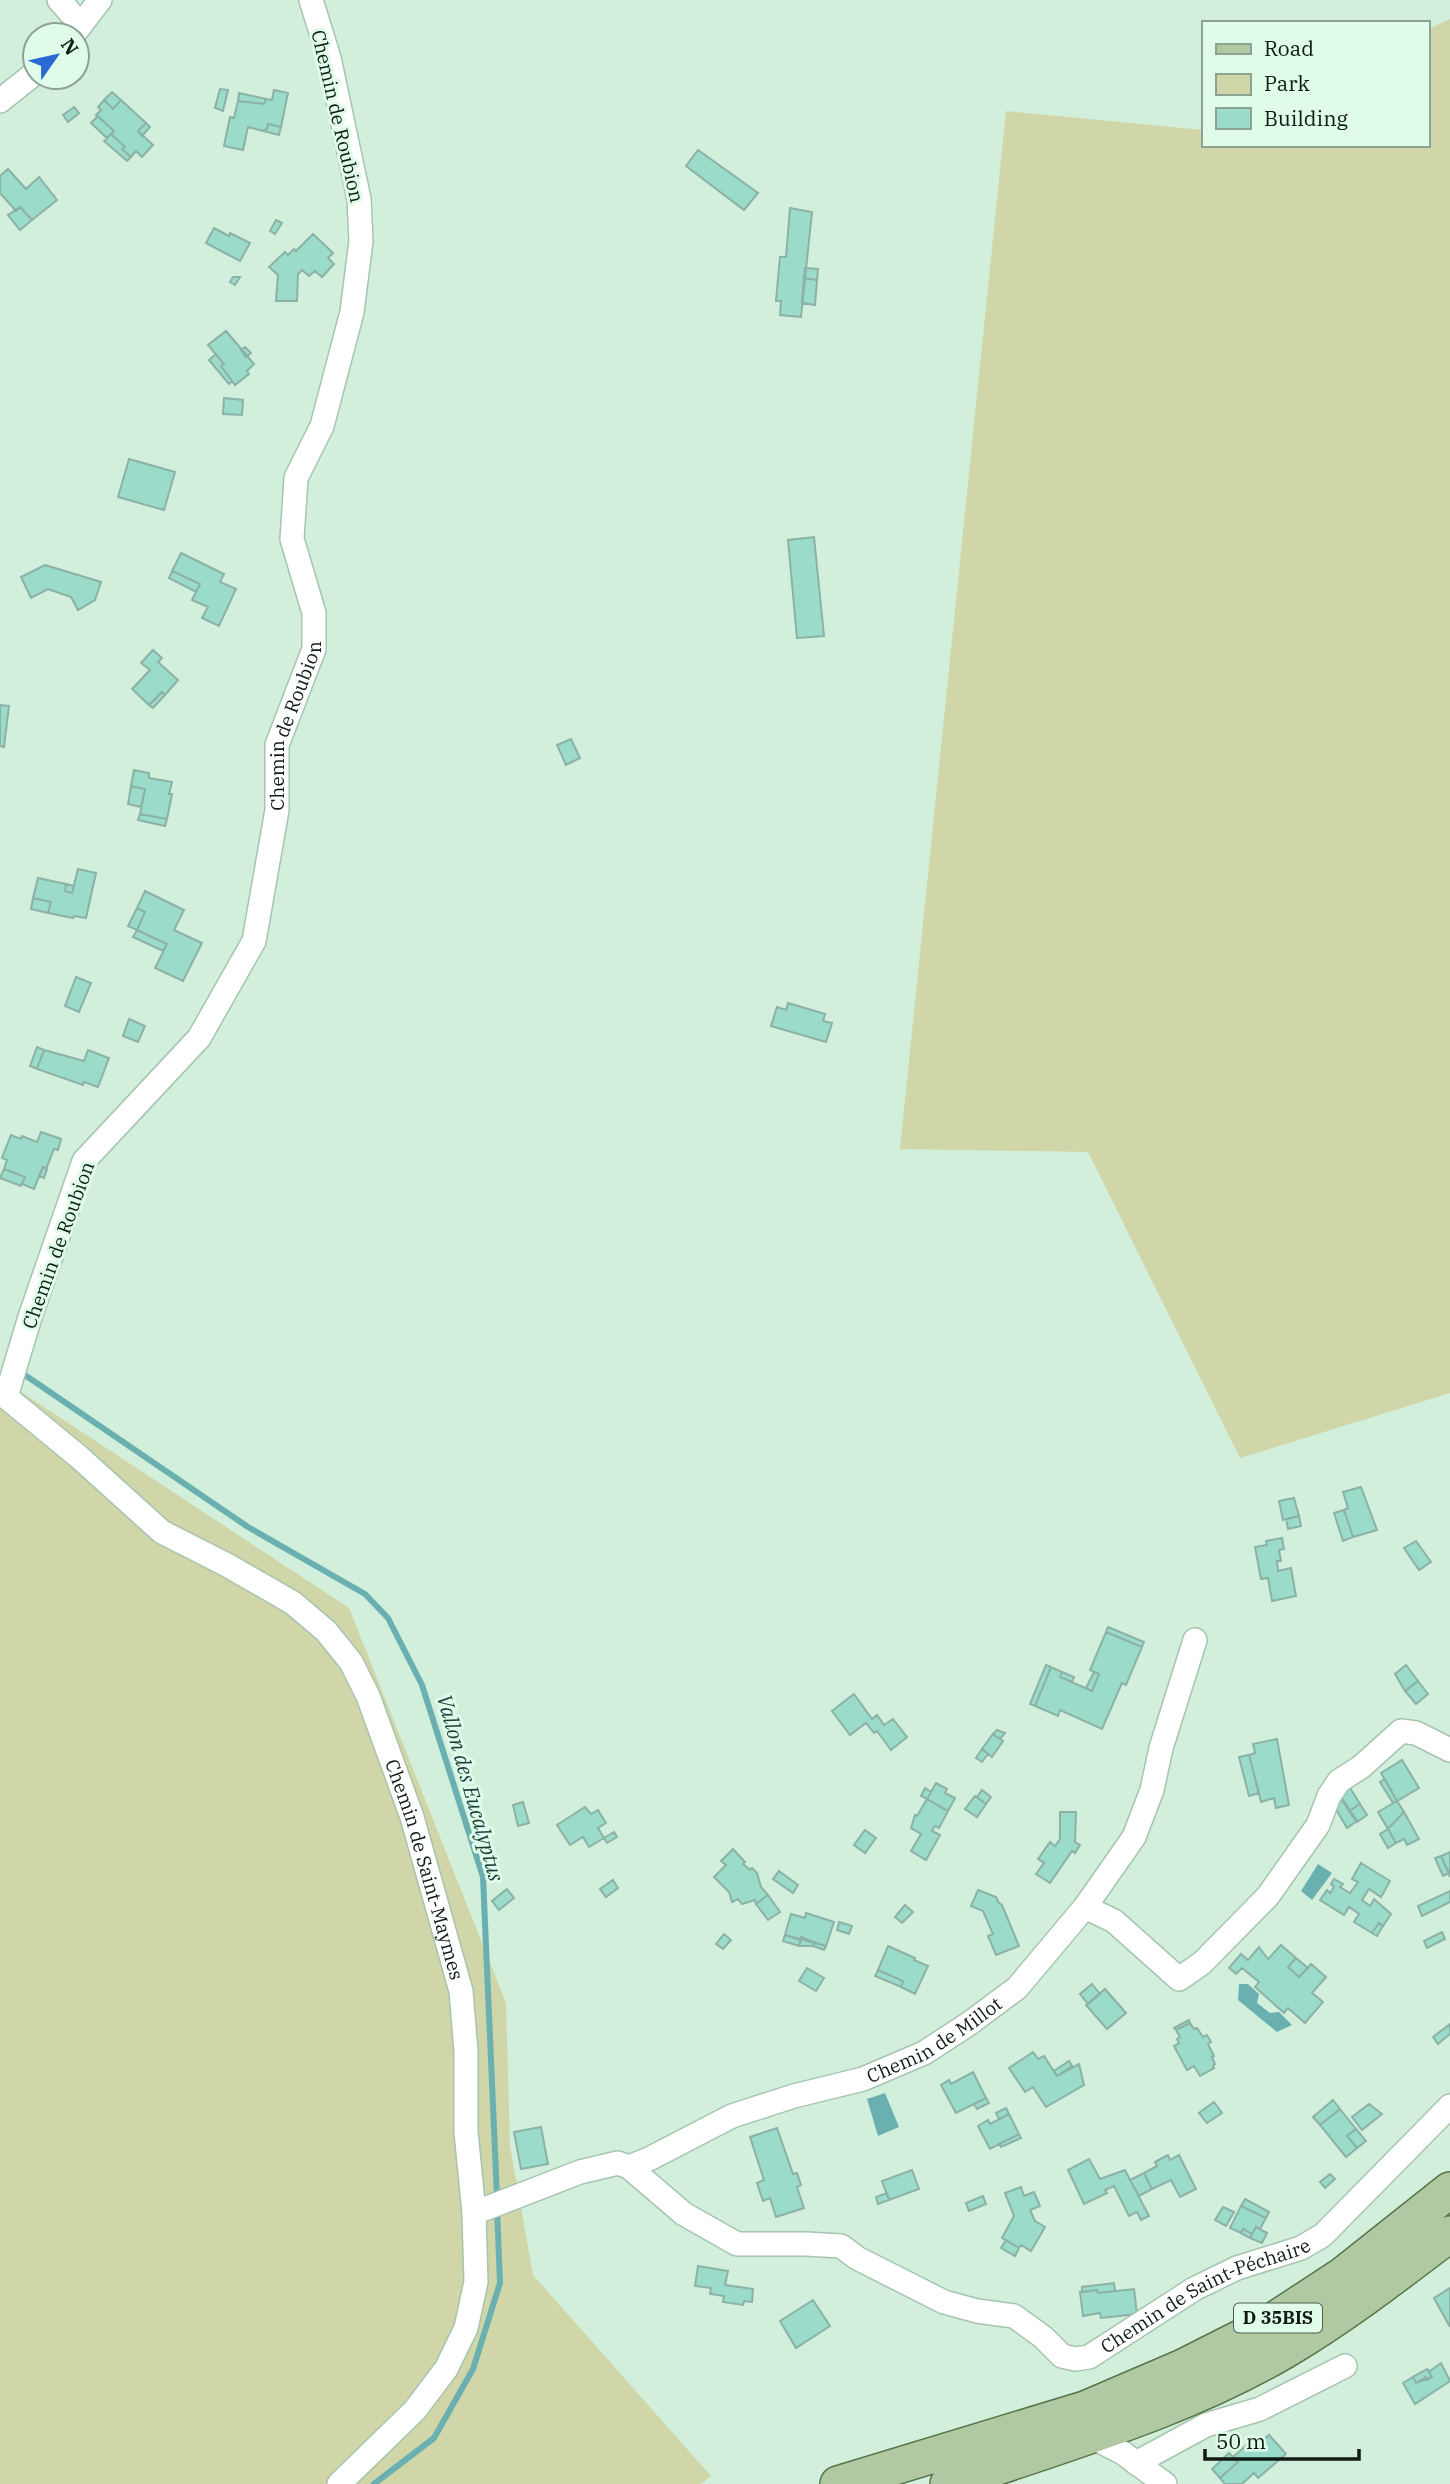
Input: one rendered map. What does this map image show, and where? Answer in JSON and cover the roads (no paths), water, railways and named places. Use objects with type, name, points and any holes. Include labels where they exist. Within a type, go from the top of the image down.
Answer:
[{"type":"main road","name":"D 35BIS","points":[[838,2484],[1085,2409],[1183,2367],[1268,2324],[1343,2275],[1450,2190]]},
{"type":"main road","name":"D 35BIS","points":[[948,2484],[1090,2436],[1205,2391],[1283,2352],[1364,2300],[1450,2234]]},
{"type":"street","points":[[59,0],[72,21]]},
{"type":"street","points":[[84,21],[100,0]]},
{"type":"street","name":"Chemin de Roubion","points":[[6,1389],[22,1349],[30,1317],[84,1161],[199,1038],[254,941],[277,810],[277,745],[314,649],[314,613],[292,539],[296,478],[322,426],[352,312],[361,241],[359,199],[328,58],[311,0]]},
{"type":"street","points":[[0,101],[21,84]]},
{"type":"street","name":"Chemin de Saint-Maymes","points":[[6,1389],[162,1532],[228,1565],[293,1603],[326,1631],[351,1662],[368,1696],[412,1817],[461,1991],[466,2051],[466,2132],[481,2210],[475,2282],[466,2328],[446,2369],[415,2410],[339,2484]]},
{"type":"street","name":"Chemin de Millot","points":[[481,2210],[580,2172],[618,2162],[629,2167],[732,2116],[794,2096],[863,2079],[924,2053],[1017,1988],[1085,1907],[1134,1837],[1152,1790],[1161,1748],[1195,1640]]},
{"type":"street","points":[[1085,1907],[1114,1921],[1179,1979],[1202,1963],[1268,1896],[1318,1825],[1329,1796],[1339,1781],[1361,1767],[1401,1731],[1416,1733],[1450,1750]]},
{"type":"street","name":"Chemin de Saint-Péchaire","points":[[629,2167],[684,2214],[737,2244],[841,2246],[857,2258],[944,2302],[978,2311],[1014,2316],[1043,2337],[1062,2356],[1075,2359],[1089,2357],[1194,2289],[1237,2268],[1301,2248],[1323,2235],[1450,2106]]},
{"type":"street","points":[[1136,2463],[1206,2425],[1260,2409],[1345,2366]]},
{"type":"street","points":[[1159,2410],[1159,2451],[1167,2484]]},
{"type":"street","points":[[1090,2436],[1123,2453],[1167,2484]]},
{"type":"water","points":[[1318,1864],[1332,1873],[1312,1900],[1301,1891]]},
{"type":"water","points":[[1239,1984],[1248,1984],[1259,1994],[1257,2003],[1270,2013],[1279,2012],[1292,2025],[1277,2032],[1238,2000]]},
{"type":"water","points":[[885,2093],[899,2127],[878,2136],[867,2099]]},
{"type":"waterway","name":"Vallon des Eucalyptus","points":[[19,1371],[248,1527],[365,1594],[388,1618],[422,1685],[483,1877],[497,2197]]},
{"type":"waterway","name":"Vallon des Eucalyptus","points":[[374,2484],[434,2438],[473,2369],[500,2283],[497,2208]]}]
